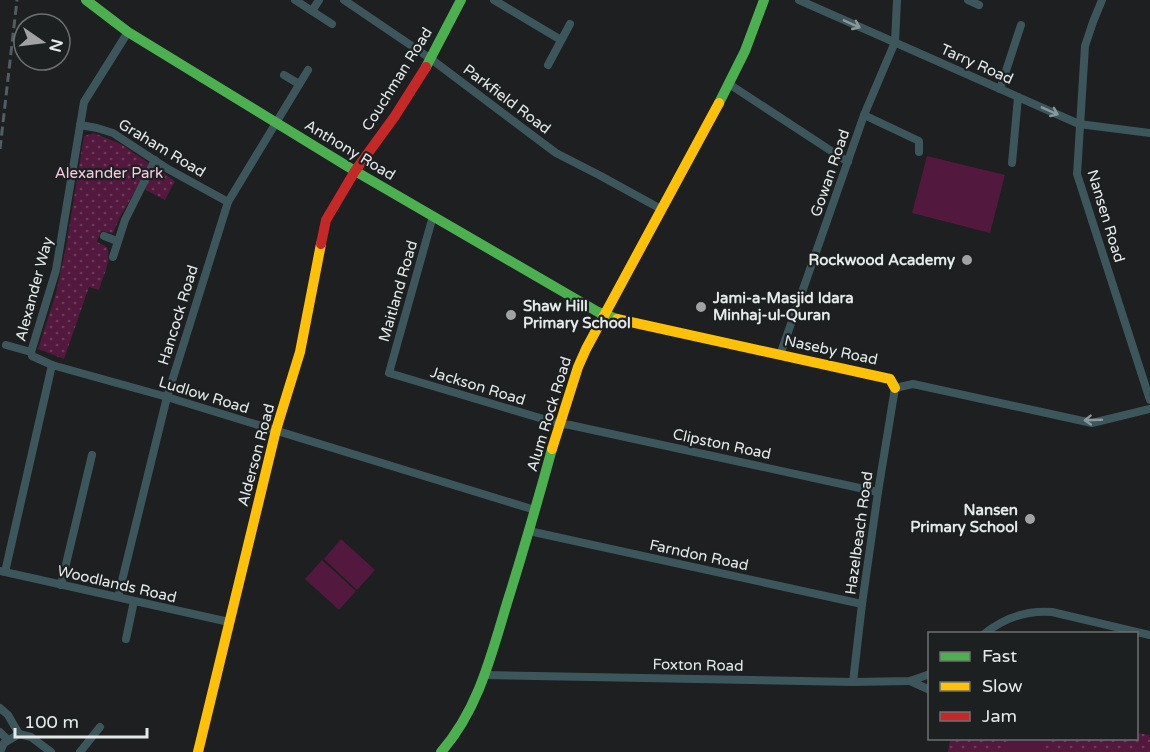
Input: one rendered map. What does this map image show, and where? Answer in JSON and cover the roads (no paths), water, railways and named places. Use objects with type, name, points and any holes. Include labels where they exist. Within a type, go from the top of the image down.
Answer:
[{"type":"street","name":"Anthony Road","points":[[86,0],[128,32],[355,171],[605,315]]},
{"type":"street","points":[[295,0],[332,24]]},
{"type":"street","points":[[312,11],[319,0]]},
{"type":"street","name":"Parkfield Road","points":[[344,0],[431,59],[556,153],[661,209]]},
{"type":"street","name":"Couchman Road","points":[[355,171],[395,116],[431,59],[460,0]]},
{"type":"street","points":[[494,0],[561,40]]},
{"type":"street","name":"Alum Rock Road","points":[[441,752],[455,736],[485,675],[578,367],[729,84],[745,51],[764,0]]},
{"type":"street","name":"Tarry Road","points":[[799,0],[1079,124],[1150,133]]},
{"type":"street","name":"Gowan Road","points":[[780,355],[864,116],[895,42],[897,0]]},
{"type":"street","points":[[968,0],[979,5]]},
{"type":"street","name":"Nansen Road","points":[[1102,0],[1085,46],[1077,174],[1150,400]]},
{"type":"street","points":[[548,65],[570,24]]},
{"type":"street","points":[[1000,89],[1021,25]]},
{"type":"street","name":"Alexander Way","points":[[31,352],[56,270],[84,102],[128,32]]},
{"type":"street","name":"Hancock Road","points":[[118,597],[167,397],[228,202],[308,70]]},
{"type":"street","points":[[284,75],[299,84]]},
{"type":"street","points":[[729,84],[848,162]]},
{"type":"street","points":[[1012,163],[1018,97]]},
{"type":"street","points":[[864,116],[919,141],[919,152]]},
{"type":"street","name":"Graham Road","points":[[80,125],[114,133],[168,169],[228,202]]},
{"type":"street","points":[[113,257],[125,220],[155,160]]},
{"type":"street","name":"Alderson Road","points":[[198,752],[276,430],[300,352],[326,220],[355,171]]},
{"type":"street","name":"Maitland Road","points":[[389,373],[433,216]]},
{"type":"street","points":[[104,236],[117,241]]},
{"type":"street","name":"Naseby Road","points":[[605,315],[890,379],[895,388]]},
{"type":"street","name":"Ludlow Road","points":[[6,345],[31,352],[33,356],[52,365],[167,397],[535,510]]},
{"type":"street","points":[[3,572],[52,365]]},
{"type":"street","name":"Jackson Road","points":[[389,373],[560,424]]},
{"type":"street","points":[[895,388],[913,384],[1092,423],[1150,409]]},
{"type":"street","name":"Hazelbeach Road","points":[[853,682],[878,492],[895,388]]},
{"type":"street","name":"Clipston Road","points":[[560,424],[878,492]]},
{"type":"street","points":[[61,585],[92,455]]},
{"type":"street","name":"Farndon Road","points":[[529,531],[862,604]]},
{"type":"street","name":"Woodlands Road","points":[[3,572],[229,622]]},
{"type":"street","points":[[126,639],[134,601]]},
{"type":"street","points":[[986,632],[1009,619],[1022,615],[1052,612],[1137,632]]},
{"type":"street","name":"Foxton Road","points":[[485,675],[853,682],[910,681]]},
{"type":"street","points":[[910,681],[928,675]]},
{"type":"street","points":[[910,681],[928,689]]},
{"type":"street","points":[[0,708],[8,715],[19,734]]},
{"type":"street","points":[[80,752],[99,727]]},
{"type":"street","points":[[0,732],[8,740]]},
{"type":"street","points":[[0,752],[4,743],[19,734],[31,737],[51,752]]},
{"type":"railway","points":[[0,149],[17,0]]},
{"type":"place","name":"Rockwood Academy","points":[[967,260]]},
{"type":"place","name":"Jami-a-Masjid Idara Minhaj-ul-Quran","points":[[701,307]]},
{"type":"place","name":"Shaw Hill Primary School","points":[[511,315]]},
{"type":"place","name":"Nansen Primary School","points":[[1030,519]]},
{"type":"park label","name":"Alexander Park","points":[[109,173]]}]
